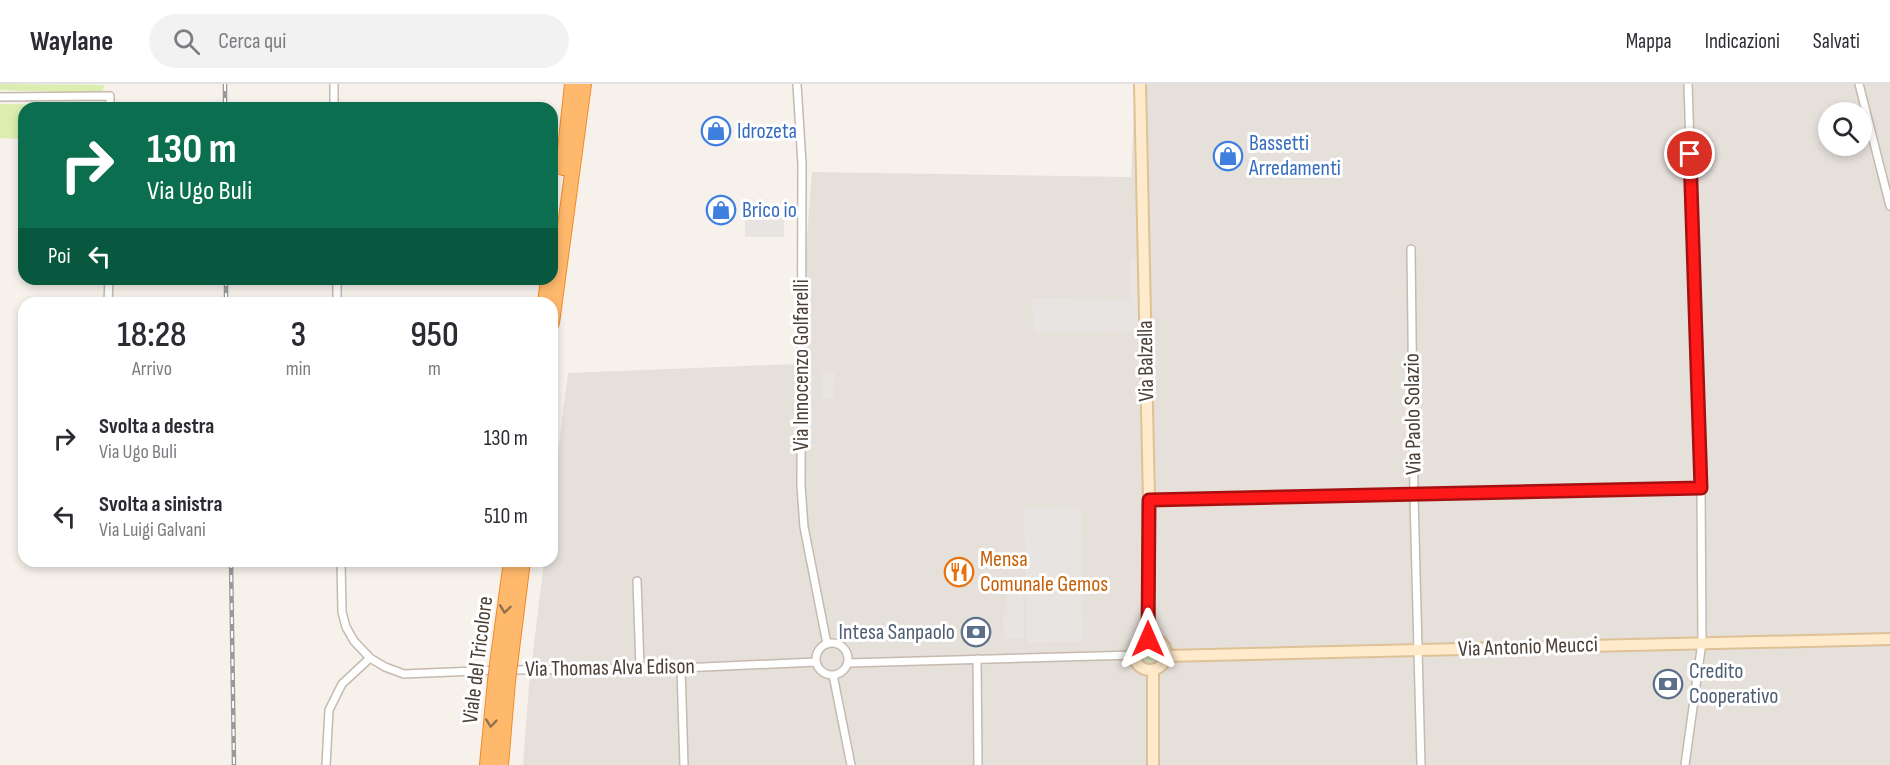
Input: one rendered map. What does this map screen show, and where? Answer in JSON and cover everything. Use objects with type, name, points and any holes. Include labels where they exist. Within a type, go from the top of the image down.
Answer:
[{"type":"highway","points":[[558,202],[572,84]]},
{"type":"highway","points":[[558,278],[584,84]]},
{"type":"highway","name":"Viale del Tricolore","points":[[505,657],[511,567]]},
{"type":"highway","name":"Viale del Tricolore","points":[[487,765],[522,567]]},
{"type":"highway","name":"Viale del Tricolore","points":[[501,765],[502,681]]},
{"type":"street","points":[[334,84],[334,102]]},
{"type":"street","name":"Via Innocenzo Golfarelli","points":[[797,84],[802,164],[801,486],[804,527],[827,644]]},
{"type":"street","name":"Via Balzella","points":[[1140,84],[1149,500],[1148,639]]},
{"type":"street","points":[[1684,765],[1702,642],[1701,488],[1688,84]]},
{"type":"street","points":[[1859,84],[1890,206]]},
{"type":"street","points":[[0,97],[110,96],[110,102]]},
{"type":"street","name":"Via Paolo Solazio","points":[[1411,249],[1421,765]]},
{"type":"street","points":[[1149,500],[1701,488]]},
{"type":"street","points":[[326,765],[329,710],[342,684],[370,658],[354,641],[346,627],[342,612],[341,567]]},
{"type":"street","points":[[637,580],[640,668]]},
{"type":"street","name":"Via Antonio Meucci","points":[[1166,656],[1890,638]]},
{"type":"street","points":[[1148,639],[1161,643],[1166,656],[1162,665],[1153,670],[1147,670],[1138,664],[1135,655],[1140,642],[1148,639]]},
{"type":"street","points":[[827,644],[836,644],[844,649],[848,663],[842,672],[833,675],[824,673],[816,662],[819,649],[827,644]]},
{"type":"street","points":[[848,663],[1135,655]]},
{"type":"street","name":"Via Thomas Alva Edison","points":[[370,658],[404,674],[528,669],[681,668],[816,662]]},
{"type":"street","points":[[977,659],[978,765]]},
{"type":"street","points":[[681,668],[684,765]]},
{"type":"street","points":[[1153,670],[1153,765]]},
{"type":"street","points":[[833,675],[851,765]]},
{"type":"shaded area","points":[[1135,84],[1890,84],[1890,765],[523,765],[529,686],[543,567],[558,567],[558,452],[568,373],[797,364],[812,172],[1131,177]]},
{"type":"shaded area","points":[[745,209],[784,209],[784,237],[745,237]]},
{"type":"shaded area","points":[[1130,257],[1144,258],[1146,331],[1034,332],[1032,298],[1130,300]]},
{"type":"shaded area","points":[[822,372],[835,373],[834,399],[821,398]]},
{"type":"shaded area","points":[[806,373],[813,373],[812,398],[806,398]]},
{"type":"shaded area","points":[[806,406],[812,406],[812,432],[806,432]]},
{"type":"shaded area","points":[[1081,507],[1083,642],[1027,643],[1024,508]]},
{"type":"shaded area","points":[[1006,584],[1023,584],[1024,638],[1004,639],[1003,615],[1007,614]]},
{"type":"green space","points":[[0,84],[104,85],[103,92],[100,93],[0,90]]},
{"type":"green space","points":[[0,104],[18,104],[18,139],[0,138]]},
{"type":"green space","points":[[1150,647],[1155,649],[1157,654],[1155,659],[1150,661],[1145,659],[1143,654],[1145,649]]},
{"type":"railway","points":[[225,84],[225,102]]},
{"type":"railway","points":[[226,285],[226,297]]},
{"type":"railway","points":[[231,567],[234,765]]},
{"type":"place","name":"Idrozeta","points":[[716,131]]},
{"type":"place","name":"Bassetti Arredamenti","points":[[1228,156]]},
{"type":"place","name":"Brico io","points":[[721,210]]},
{"type":"place","name":"Mensa Comunale Gemos","points":[[959,572]]},
{"type":"place","name":"Intesa Sanpaolo","points":[[976,632]]},
{"type":"place","name":"Credito Cooperativo","points":[[1668,684]]},
{"type":"route","points":[[1148,639],[1149,500],[1701,488],[1690,154]]}]
